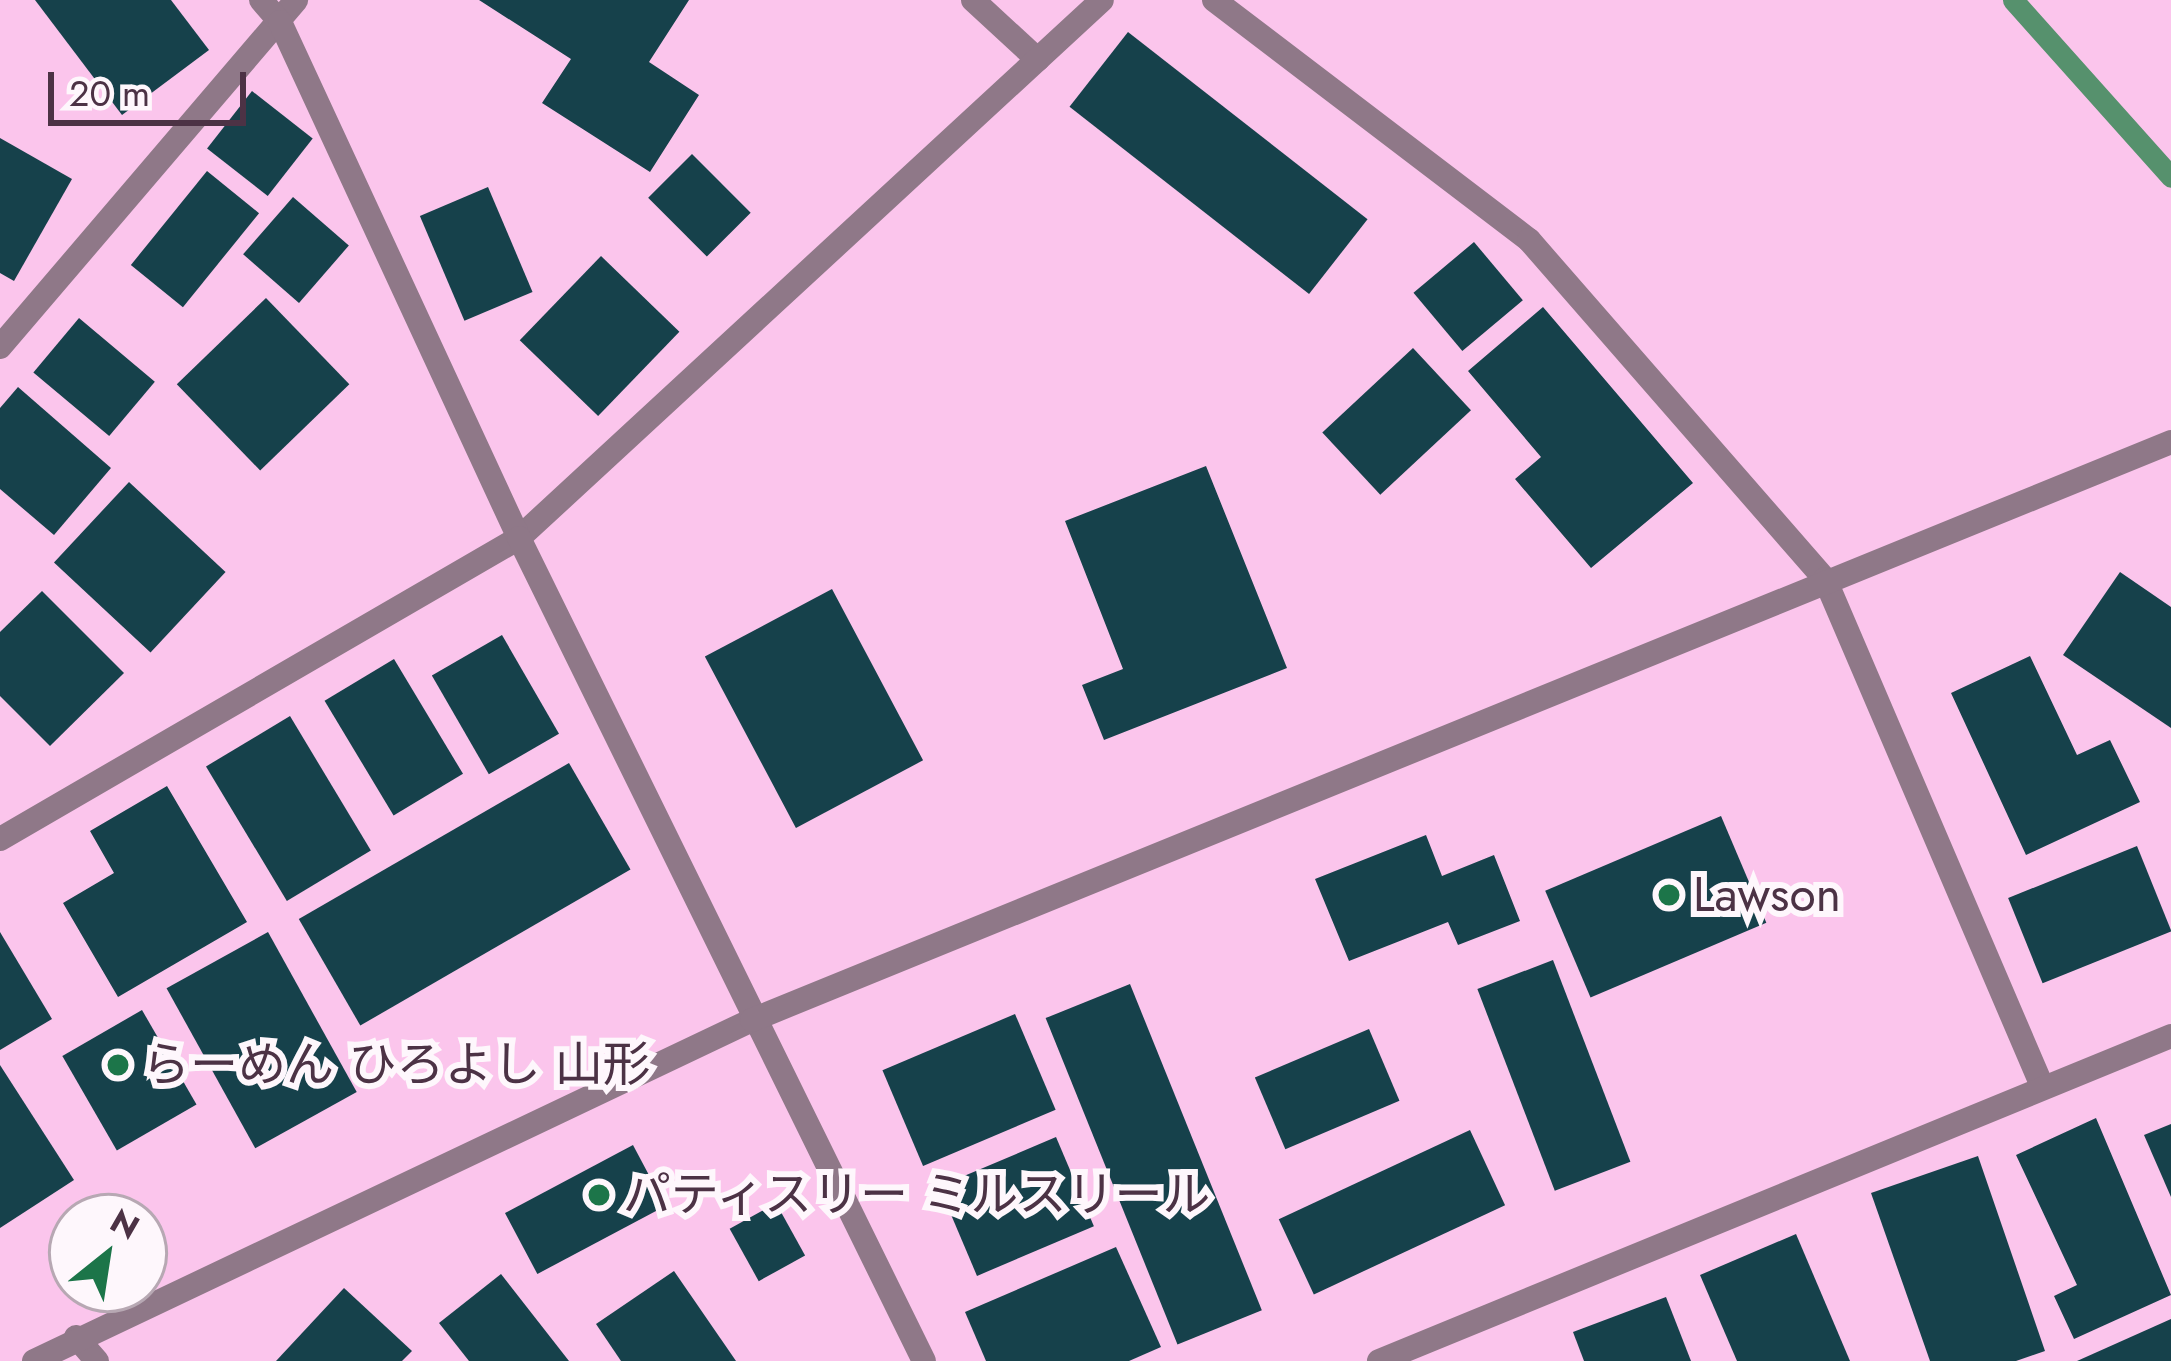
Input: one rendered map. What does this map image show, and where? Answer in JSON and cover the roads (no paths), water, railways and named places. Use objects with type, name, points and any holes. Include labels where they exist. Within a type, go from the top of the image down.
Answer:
[{"type":"street","points":[[261,0],[280,22],[519,538],[752,1020],[924,1361]]},
{"type":"street","points":[[0,347],[296,0]]},
{"type":"street","points":[[973,0],[1038,60]]},
{"type":"street","points":[[0,839],[519,538],[1102,0]]},
{"type":"street","points":[[1214,0],[1528,240],[1825,579],[2042,1086]]},
{"type":"street","points":[[34,1361],[76,1337],[752,1020],[1825,579],[2171,442]]},
{"type":"street","points":[[1379,1361],[2171,1036]]},
{"type":"street","points":[[76,1337],[97,1361]]},
{"type":"waterway","points":[[2013,0],[2171,177]]},
{"type":"place","name":"Lawson","points":[[1669,895]]},
{"type":"place","name":"らーめん ひろよし 山形","points":[[118,1065]]},
{"type":"place","name":"パティスリー ミルスリール","points":[[599,1195]]}]
